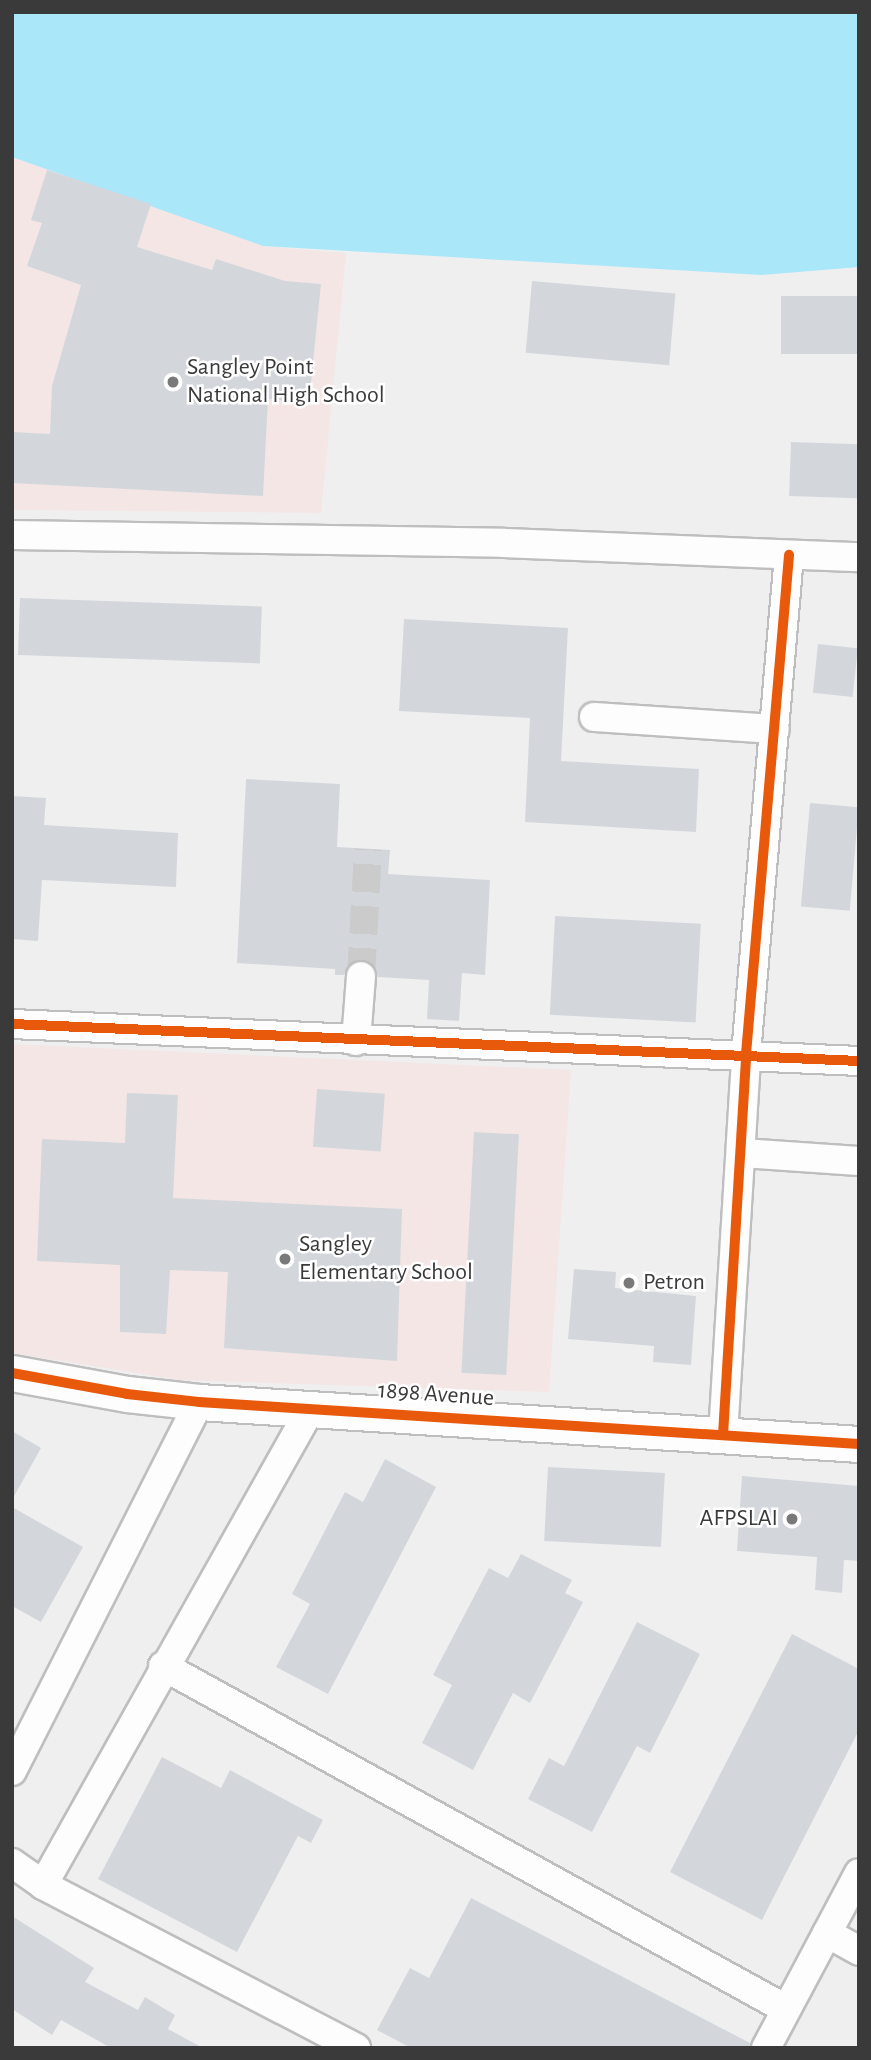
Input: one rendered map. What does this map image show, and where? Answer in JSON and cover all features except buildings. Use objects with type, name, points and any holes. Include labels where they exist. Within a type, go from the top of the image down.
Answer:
[{"type":"street","points":[[12,535],[504,543],[859,557]]},
{"type":"street","points":[[723,1435],[746,1054],[789,555]]},
{"type":"street","points":[[594,718],[775,729]]},
{"type":"street","points":[[356,1041],[361,976]]},
{"type":"street","points":[[12,1024],[859,1061]]},
{"type":"street","points":[[742,1153],[859,1161]]},
{"type":"street","name":"1898 Avenue","points":[[12,1373],[127,1394],[200,1402],[859,1444]]},
{"type":"street","points":[[12,1771],[200,1402]]},
{"type":"street","points":[[43,1885],[163,1666],[311,1408]]},
{"type":"street","points":[[163,1666],[786,2009]]},
{"type":"street","points":[[12,1863],[43,1885],[356,2048]]},
{"type":"street","points":[[766,2048],[859,1873]]},
{"type":"street","points":[[827,1933],[859,1951]]},
{"type":"shaded area","name":"Sangley Point National High School","points":[[12,157],[263,246],[346,253],[321,513],[12,510]]},
{"type":"shaded area","name":"Sangley Elementary School","points":[[12,1044],[571,1070],[549,1392],[180,1380],[12,1353]]},
{"type":"water","points":[[12,12],[859,12],[859,267],[761,275],[263,246],[12,157]]},
{"type":"tunnel","points":[[361,976],[368,849]]},
{"type":"cycle path","points":[[723,1435],[746,1054],[789,555]]},
{"type":"cycle path","points":[[12,1024],[859,1061]]},
{"type":"cycle path","points":[[12,1373],[127,1394],[199,1402],[859,1444]]},
{"type":"place","name":"Sangley Point National High School","points":[[173,382]]},
{"type":"place","name":"Sangley Elementary School","points":[[285,1259]]},
{"type":"place","name":"Petron","points":[[629,1283]]},
{"type":"place","name":"AFPSLAI","points":[[792,1519]]}]
